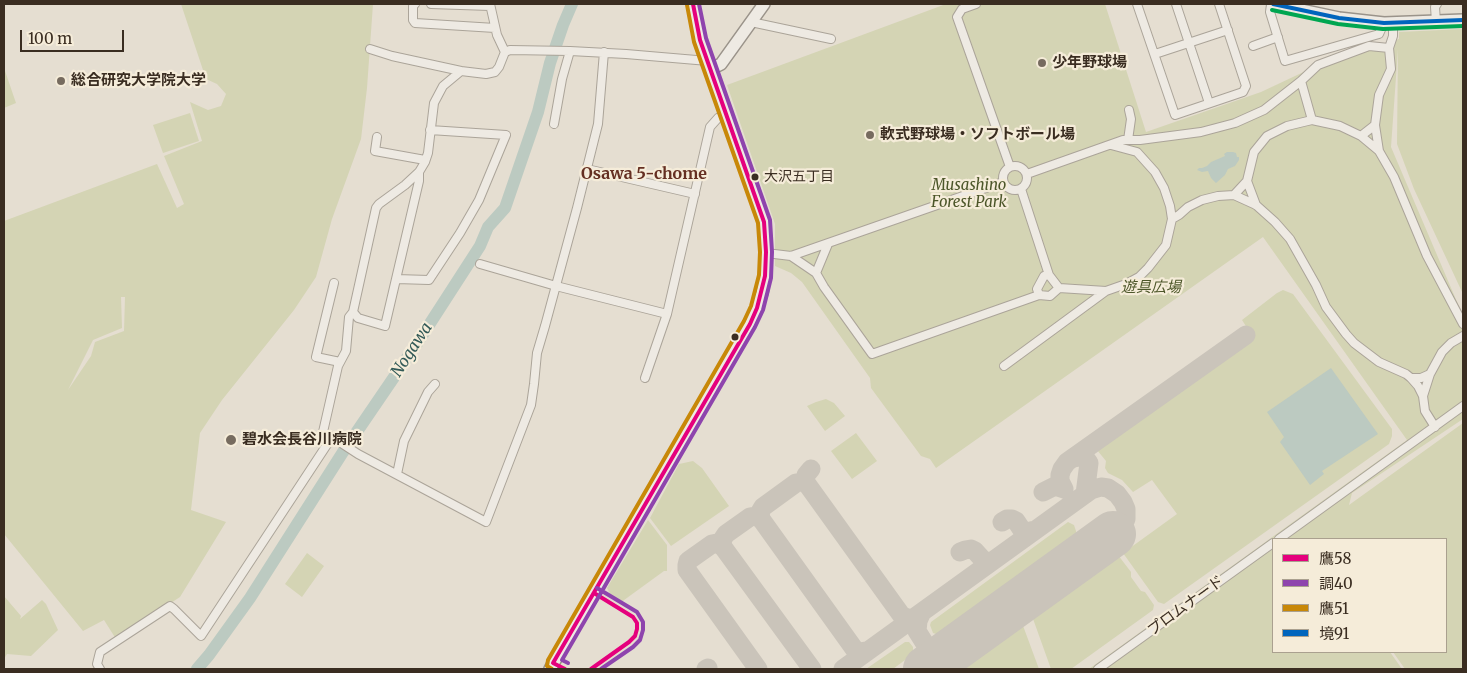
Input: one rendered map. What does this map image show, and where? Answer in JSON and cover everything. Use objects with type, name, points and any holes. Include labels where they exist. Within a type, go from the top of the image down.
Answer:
[{"type":"street","points":[[416,4],[413,6],[413,20],[415,23],[495,28]]},
{"type":"street","points":[[370,49],[392,56],[479,74],[495,72],[500,68],[505,52],[495,28],[490,5],[431,4]]},
{"type":"street","points":[[550,669],[750,324],[762,293],[766,253],[764,222],[709,65],[697,28],[693,4]]},
{"type":"street","points":[[505,52],[510,50],[604,52],[709,65],[721,64],[764,4]]},
{"type":"street","points":[[976,4],[962,9],[957,17],[1010,167]]},
{"type":"street","points":[[1136,4],[1175,115],[1243,92],[1246,86],[1219,4]]},
{"type":"street","points":[[1176,4],[1209,103]]},
{"type":"street","points":[[1388,23],[1379,34],[1286,61],[1270,12],[1272,4],[1339,18],[1388,23],[1463,20]]},
{"type":"street","points":[[1436,22],[1435,7],[1437,4]]},
{"type":"street","points":[[751,22],[831,38]]},
{"type":"street","points":[[1388,23],[1393,36],[1389,48],[1390,69],[1379,95],[1375,125],[1379,151],[1394,177],[1427,256],[1463,324]]},
{"type":"street","points":[[1155,54],[1228,30]]},
{"type":"street","points":[[1253,46],[1278,37]]},
{"type":"street","points":[[1027,174],[1123,140],[1140,140],[1201,132],[1236,123],[1264,110],[1318,65],[1369,46],[1389,48]]},
{"type":"street","points":[[554,124],[562,79],[570,51]]},
{"type":"street","points":[[461,71],[443,86],[434,103],[428,153],[419,172],[405,185],[378,204],[376,208],[353,312],[349,317],[346,351],[338,366],[323,432],[356,453],[486,522],[531,405],[537,353],[598,124],[604,52]]},
{"type":"street","points":[[1301,81],[1312,120]]},
{"type":"street","points":[[1128,140],[1131,119],[1129,110]]},
{"type":"street","points":[[645,378],[667,314],[710,128],[718,118],[726,113]]},
{"type":"street","points":[[1234,195],[1247,181],[1254,152],[1267,136],[1288,126],[1312,120],[1340,126],[1360,136],[1379,151]]},
{"type":"street","points":[[1360,136],[1375,125]]},
{"type":"street","points":[[396,279],[429,280],[479,200],[506,135],[430,130]]},
{"type":"street","points":[[377,137],[375,151],[426,160]]},
{"type":"street","points":[[1137,152],[1140,140]]},
{"type":"street","points":[[1004,366],[1106,291],[1139,277],[1166,245],[1172,219],[1164,188],[1155,172],[1137,152],[1111,145]]},
{"type":"street","points":[[1018,166],[1025,170],[1027,183],[1021,189],[1008,189],[1003,182],[1004,172],[1010,167],[1018,166]]},
{"type":"street","points":[[587,169],[695,194]]},
{"type":"street","points":[[353,312],[358,318],[384,326],[419,181],[419,172]]},
{"type":"street","points":[[1247,181],[1256,205]]},
{"type":"street","points":[[766,253],[791,256],[1003,182]]},
{"type":"street","points":[[1021,189],[1049,275],[1059,288]]},
{"type":"street","points":[[1172,219],[1188,207],[1218,196],[1234,195],[1256,205],[1290,239],[1326,307],[1354,343],[1379,362],[1411,378],[1418,386],[1423,396],[1425,410],[1435,426]]},
{"type":"street","points":[[816,273],[828,244]]},
{"type":"street","points":[[791,256],[816,273],[872,354],[1039,294],[1050,296],[1059,288],[1106,291]]},
{"type":"street","points":[[480,264],[556,286],[667,314]]},
{"type":"street","points":[[1039,294],[1038,289],[1044,276],[1049,275]]},
{"type":"street","points":[[334,283],[316,357],[340,362]]},
{"type":"street","points":[[1423,396],[1430,374],[1442,352],[1463,336]]},
{"type":"street","points":[[1411,378],[1420,378],[1430,374]]},
{"type":"street","points":[[397,474],[404,441],[428,392],[435,384]]},
{"type":"street","points":[[1280,538],[1463,406]]},
{"type":"street","points":[[100,669],[97,664],[100,652],[170,606],[201,636],[333,438]]},
{"type":"street","name":"プロムナード","points":[[1098,669],[1272,544]]},
{"type":"green space","points":[[181,4],[373,4],[361,139],[332,219],[316,277],[294,310],[222,400],[200,433],[191,510],[226,522],[180,597],[116,639],[104,620],[83,631],[4,534],[4,221],[157,164],[177,208],[184,204],[164,156],[202,141],[190,102],[208,110],[221,106],[226,94],[217,84],[206,79]],"holes":[[[121,297],[125,297],[124,331],[95,342],[91,356],[68,390],[93,340],[122,328]]]},
{"type":"green space","name":"Musashino Forest Park","points":[[946,4],[1105,4],[1146,132],[1261,92],[1327,61],[1399,39],[1399,32],[1463,29],[1463,294],[1414,189],[1397,144],[1398,49],[1391,147],[1463,316],[1463,419],[1352,493],[1349,505],[1463,423],[1463,669],[1405,669],[1394,653],[1447,653],[1447,538],[1272,538],[1272,653],[1391,653],[1402,669],[1089,669],[1407,440],[1263,237],[936,468],[930,459],[921,456],[871,388],[870,378],[802,282],[791,273],[775,266],[775,224],[727,85]]},
{"type":"green space","points":[[4,68],[16,103],[4,108]]},
{"type":"green space","points":[[190,113],[199,141],[163,153],[153,125]]},
{"type":"green space","points":[[1283,290],[1293,294],[1392,429],[1389,444],[1164,604],[1158,602],[1123,553],[1177,514],[1152,480],[1133,492],[1122,480],[1108,473],[1105,468],[1106,461],[1097,450],[1253,337],[1242,320]]},
{"type":"green space","points":[[826,399],[834,403],[845,416],[825,431],[807,406]]},
{"type":"green space","points":[[856,433],[877,461],[852,479],[831,451]]},
{"type":"green space","points":[[693,461],[702,468],[729,506],[671,546],[650,518],[679,464]]},
{"type":"green space","points":[[648,520],[667,545],[667,571],[664,571],[620,603],[612,598],[607,588]]},
{"type":"green space","points":[[1068,522],[1074,525],[1076,535],[939,635],[933,633],[930,625],[931,622]]},
{"type":"green space","points":[[307,553],[324,566],[302,597],[285,584]]},
{"type":"green space","points":[[1118,555],[1131,572],[1131,577],[1141,591],[1145,592],[1154,605],[1153,610],[1071,669],[1051,669],[1032,616]]},
{"type":"green space","points":[[4,596],[21,616],[20,619],[42,600],[46,604],[58,630],[31,656],[7,654],[4,659]]},
{"type":"green space","points":[[1022,623],[1039,669],[959,669]]},
{"type":"green space","points":[[905,642],[909,642],[913,647],[913,654],[893,669],[866,669]]},
{"type":"shaded area","points":[[1227,152],[1236,153],[1239,160],[1216,183],[1208,171],[1202,172],[1197,170],[1225,156],[1224,154]]},
{"type":"shaded area","points":[[1331,368],[1378,434],[1322,471],[1324,474],[1310,485],[1280,442],[1284,437],[1267,412]]},
{"type":"waterway","name":"Nogawa","points":[[197,669],[250,598],[343,452],[418,342],[480,246],[488,227],[505,208],[538,112],[550,63],[572,4]]},
{"type":"taxiway","points":[[1064,489],[1060,481],[1060,475],[1067,462],[1246,335]]},
{"type":"taxiway","points":[[1074,458],[1084,456],[1089,463],[1085,494]]},
{"type":"taxiway","points":[[811,469],[806,475],[805,480],[807,484],[902,616],[910,619],[915,617]]},
{"type":"taxiway","points":[[807,484],[802,482],[796,483],[763,507],[760,512],[761,519],[855,650],[860,652],[867,651]]},
{"type":"taxiway","points":[[1043,492],[1055,486],[1064,489]]},
{"type":"taxiway","points":[[843,669],[1091,490],[1101,487],[1108,488],[1117,494],[1123,502],[1126,509],[1126,519],[1119,530]]},
{"type":"taxiway","points":[[723,547],[722,540],[726,534],[750,517],[755,516],[761,519]]},
{"type":"taxiway","points":[[1002,522],[1012,519],[1026,532],[1035,530]]},
{"type":"taxiway","points":[[758,669],[687,570],[688,561],[712,544],[717,543],[723,547],[812,669]]},
{"type":"taxiway","points":[[960,552],[971,549],[984,561],[994,560]]},
{"type":"taxiway","points":[[922,612],[918,621],[917,631],[927,647],[929,655],[924,669]]},
{"type":"taxiway","points":[[927,647],[941,652],[954,649]]},
{"type":"runway","points":[[926,669],[1113,534]]},
{"type":"transit line","name":"鷹58","points":[[565,669],[553,663],[750,324],[757,308],[765,276],[764,222],[700,40],[693,4]]},
{"type":"transit line","name":"調40","points":[[568,663],[562,660],[755,327],[763,310],[771,278],[770,220],[706,38],[699,4]]},
{"type":"transit line","name":"境91","points":[[1273,4],[1339,18],[1384,23],[1463,20]]},
{"type":"transit line","name":"鷹51","points":[[552,669],[547,666],[548,660],[744,321],[751,306],[759,275],[758,223],[694,42],[687,5]]},
{"type":"transit line","points":[[1272,10],[1338,24],[1383,29],[1463,26]]},
{"type":"transit line","name":"調40","points":[[597,588],[637,612],[643,622],[640,640],[601,669]]},
{"type":"transit line","name":"鷹58","points":[[591,669],[629,642],[635,636],[637,629],[637,623],[633,617],[594,593]]},
{"type":"place","name":"少年野球場","points":[[1042,63]]},
{"type":"place","name":"総合研究大学院大学","points":[[61,81]]},
{"type":"place","name":"軟式野球場・ソフトボール場","points":[[870,135]]},
{"type":"place","name":"大沢五丁目","points":[[755,177]]},
{"type":"place","name":"碧水会長谷川病院","points":[[231,440]]},
{"type":"district","name":"Osawa 5-chome","points":[[644,174]]},
{"type":"park label","name":"遊具広場","points":[[1151,288]]}]
